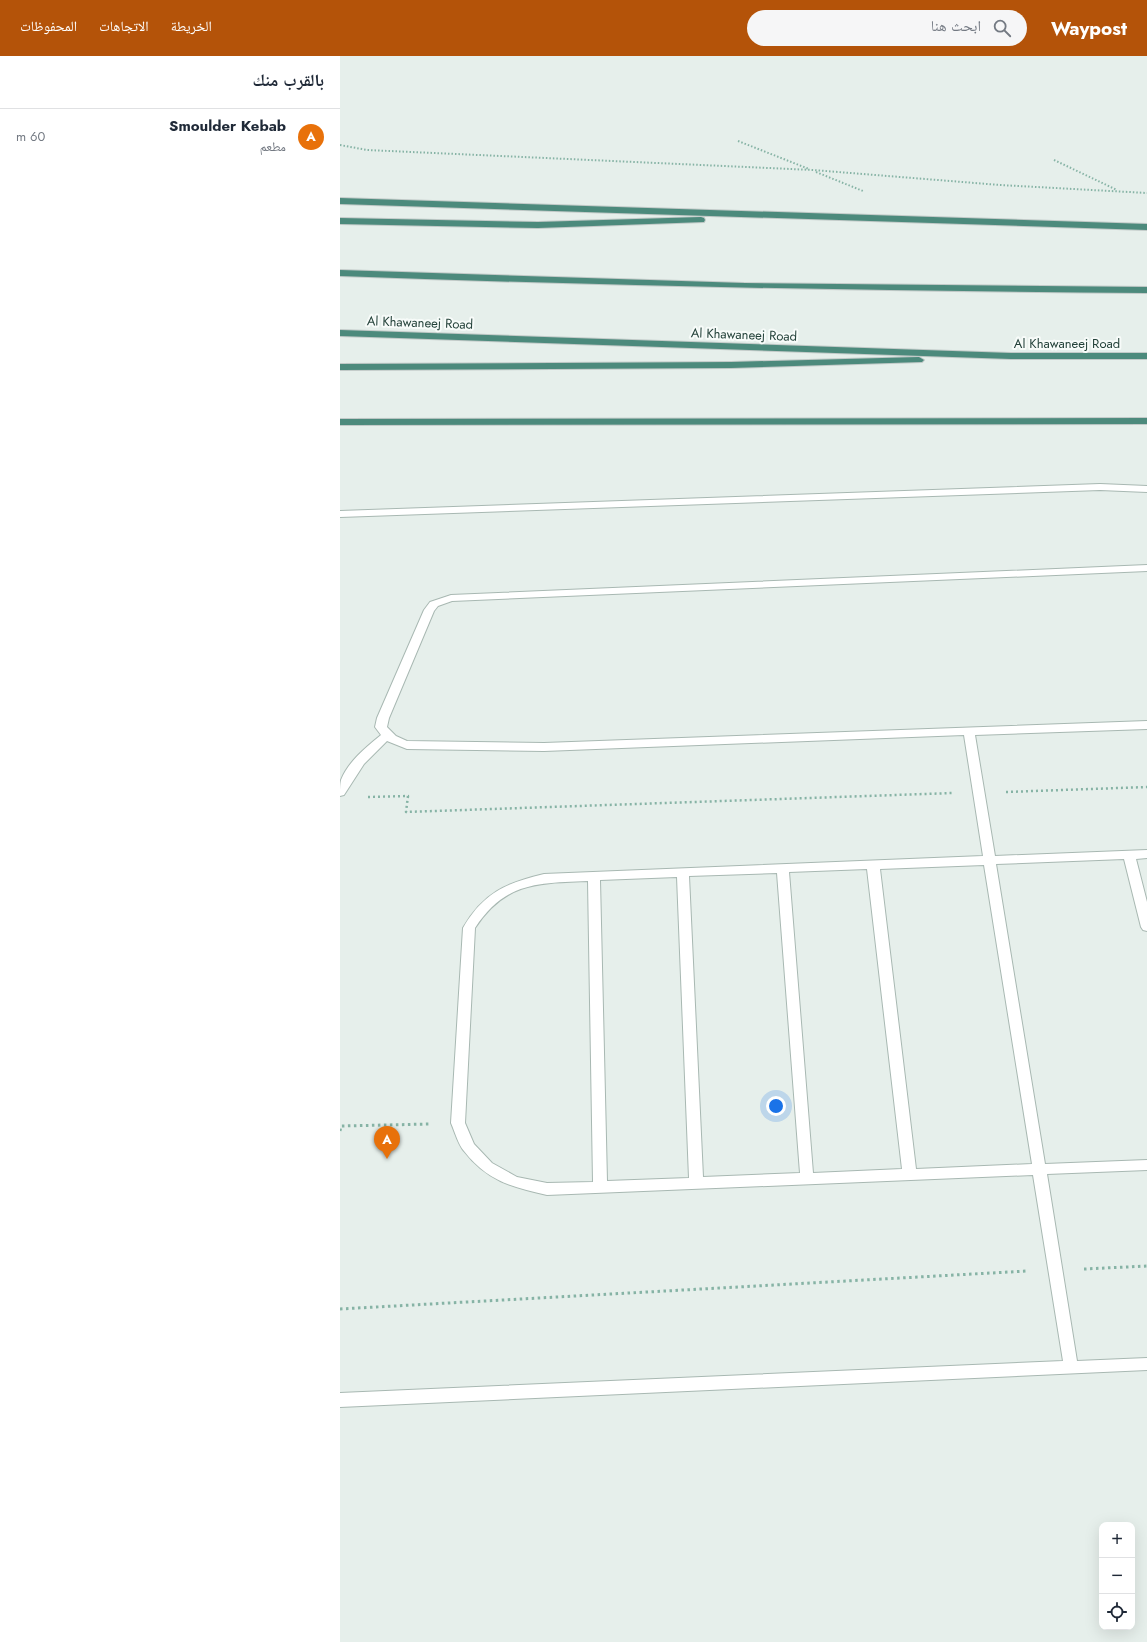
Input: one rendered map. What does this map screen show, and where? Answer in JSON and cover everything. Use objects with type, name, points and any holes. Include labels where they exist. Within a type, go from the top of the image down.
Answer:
[{"type":"highway","points":[[340,201],[1147,228]]},
{"type":"highway","points":[[340,220],[538,225],[707,220],[754,214]]},
{"type":"highway","points":[[340,273],[488,279],[974,289],[1147,290]]},
{"type":"highway","name":"Al Khawaneej Road","points":[[340,333],[1011,356],[1147,356]]},
{"type":"highway","points":[[340,367],[739,365],[1011,356]]},
{"type":"highway","points":[[340,415],[378,422]]},
{"type":"highway","points":[[340,422],[1147,421]]},
{"type":"lane","points":[[340,514],[1100,487],[1147,490]]},
{"type":"lane","points":[[1147,568],[451,598],[434,604],[429,610],[383,718],[381,727],[386,736],[395,742],[408,746],[544,747],[1147,725]]},
{"type":"lane","points":[[969,731],[980,792],[1071,1367]]},
{"type":"lane","points":[[340,792],[345,780],[356,764],[386,736]]},
{"type":"lane","points":[[1147,854],[544,878],[518,883],[496,895],[480,910],[469,928],[458,1123],[468,1147],[487,1167],[514,1182],[547,1189],[1147,1165]]},
{"type":"lane","points":[[1129,855],[1147,927]]},
{"type":"lane","points":[[873,865],[910,1175]]},
{"type":"lane","points":[[783,868],[807,1179]]},
{"type":"lane","points":[[683,872],[696,1183]]},
{"type":"lane","points":[[594,876],[600,1187]]},
{"type":"lane","points":[[340,1400],[1147,1364]]},
{"type":"path","points":[[738,141],[863,191]]},
{"type":"path","points":[[340,145],[367,150],[813,170],[1000,185],[1147,193]]},
{"type":"path","points":[[1054,160],[1120,191]]},
{"type":"path","points":[[363,797],[408,796],[406,812],[1147,787]]},
{"type":"path","points":[[340,1131],[341,1126],[458,1123]]},
{"type":"path","points":[[340,1309],[1147,1266]]},
{"type":"place","name":"Smoulder Kebab","points":[[387,1159]]}]
